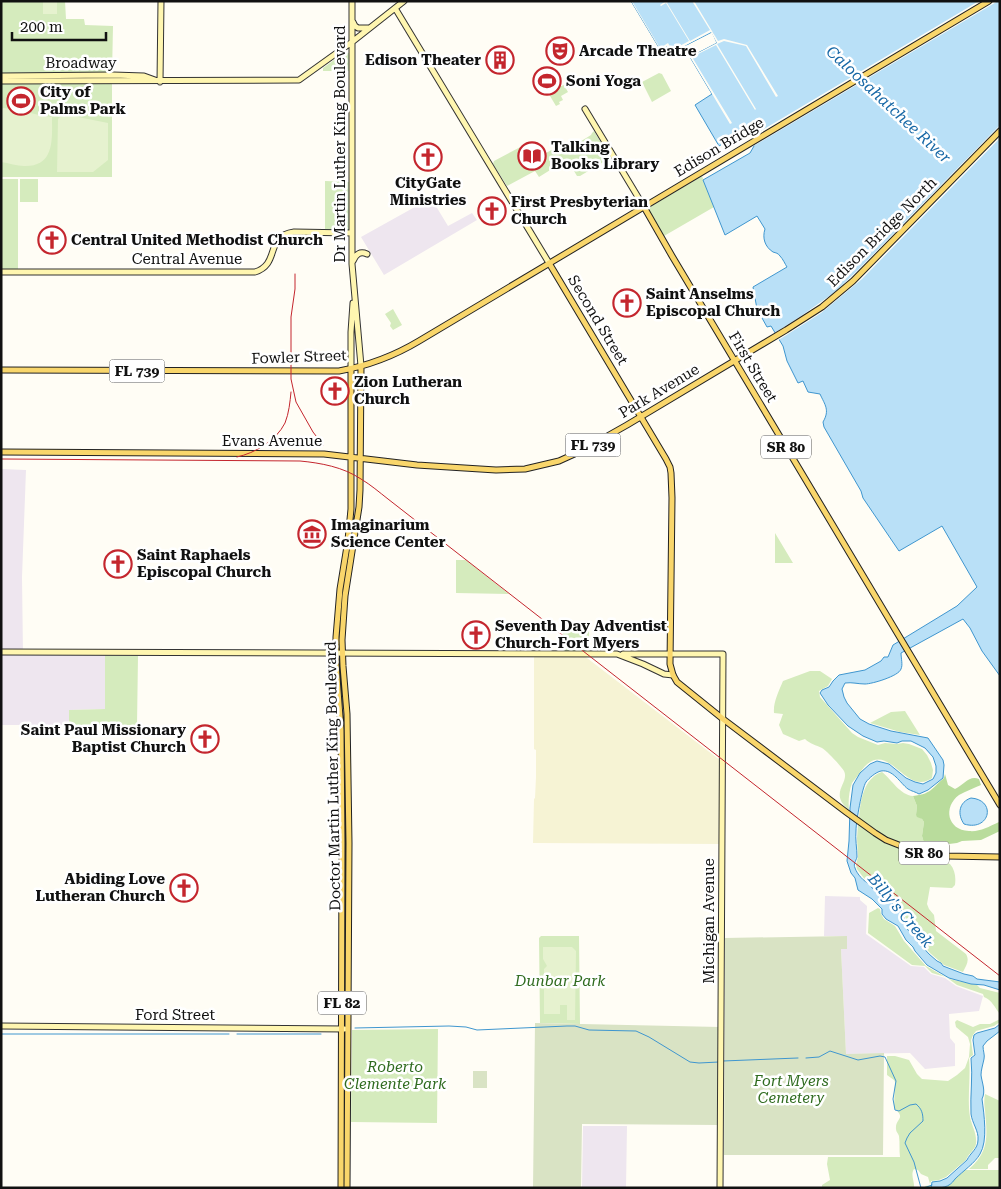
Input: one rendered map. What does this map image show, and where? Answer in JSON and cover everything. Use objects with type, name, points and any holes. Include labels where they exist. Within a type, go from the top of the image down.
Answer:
[{"type":"main road","name":"Edison Bridge","points":[[644,207],[989,1]]},
{"type":"main road","name":"Edison Bridge North","points":[[735,360],[815,312],[853,281],[1000,131]]},
{"type":"main road","name":"Fowler Street","points":[[1,370],[312,372],[351,369],[405,350],[644,207]]},
{"type":"main road","name":"First Street","points":[[644,207],[1000,805]]},
{"type":"main road","name":"Second Street","points":[[549,263],[666,458],[671,473],[670,669],[673,676]]},
{"type":"main road","name":"Park Avenue","points":[[542,466],[576,454],[735,360]]},
{"type":"main road","name":"Doctor Martin Luther King Boulevard","points":[[344,1187],[342,1118],[349,962],[348,750],[347,714],[339,654],[345,596],[359,507],[361,366]]},
{"type":"main road","name":"Dr Martin Luther King Boulevard","points":[[351,369],[351,457]]},
{"type":"main road","name":"Evans Avenue","points":[[1,452],[324,454],[417,466],[496,470],[525,469],[542,466]]},
{"type":"main road","name":"Doctor Martin Luther King Boulevard","points":[[344,1187],[348,1124],[342,956],[341,734],[337,616],[350,528],[351,457]]},
{"type":"main road","name":"SR 80","points":[[673,676],[680,686],[862,824],[886,840],[916,852],[946,856],[1000,857]]},
{"type":"main road","points":[[341,734],[345,747],[348,750]]},
{"type":"main road","points":[[341,757],[345,760],[348,778]]},
{"type":"main road","points":[[343,888],[346,896],[346,912],[349,915]]},
{"type":"main road","points":[[342,956],[349,962]]},
{"type":"main road","points":[[342,1118],[348,1124]]},
{"type":"street","points":[[160,82],[161,1]]},
{"type":"street","name":"Dr Martin Luther King Boulevard","points":[[352,1],[352,264],[361,366]]},
{"type":"street","points":[[352,42],[404,1]]},
{"type":"street","name":"Second Street","points":[[395,8],[549,263]]},
{"type":"street","points":[[352,18],[356,28],[369,28]]},
{"type":"street","name":"Broadway","points":[[1,81],[160,82],[299,80],[352,42]]},
{"type":"street","name":"Broadway","points":[[1,76],[144,76],[160,82]]},
{"type":"street","name":"First Street","points":[[585,109],[644,207]]},
{"type":"street","name":"Central Avenue","points":[[1,272],[255,272],[269,263],[275,243],[287,234],[294,232],[352,232]]},
{"type":"street","points":[[352,264],[358,254],[362,252],[367,254]]},
{"type":"street","name":"Dr Martin Luther King Boulevard","points":[[351,369],[354,288]]},
{"type":"street","points":[[352,318],[356,321],[360,352]]},
{"type":"street","points":[[1,652],[670,654]]},
{"type":"street","points":[[617,654],[673,676]]},
{"type":"street","name":"Michigan Avenue","points":[[670,654],[723,654],[720,1188]]},
{"type":"street","name":"Ford Street","points":[[1,1026],[345,1029]]},
{"type":"shaded area","points":[[431,198],[448,226],[472,213],[477,220],[384,275],[361,237]]},
{"type":"shaded area","points":[[1,469],[26,470],[22,577],[23,655],[105,655],[105,709],[69,710],[69,725],[1,725]]},
{"type":"shaded area","points":[[534,655],[583,655],[721,761],[721,844],[533,843],[536,777],[536,750],[534,749]]},
{"type":"shaded area","points":[[825,896],[860,897],[860,900],[867,906],[866,934],[911,966],[924,967],[931,974],[945,978],[956,986],[983,996],[979,1011],[949,1014],[950,1038],[955,1044],[955,1066],[925,1069],[910,1053],[846,1054],[841,949],[847,936],[824,936]]},
{"type":"shaded area","points":[[583,1126],[627,1126],[626,1188],[582,1188]]},
{"type":"green space","points":[[1,1],[65,1],[66,19],[84,19],[85,25],[113,26],[112,74],[1,75]]},
{"type":"green space","points":[[43,1],[57,1],[57,14],[43,14]]},
{"type":"green space","points":[[345,52],[349,53],[349,71],[323,71],[323,68]]},
{"type":"green space","points":[[659,73],[662,74],[671,91],[652,102],[642,82]]},
{"type":"green space","name":"City of Palms Park","points":[[1,82],[112,82],[112,177],[1,177]]},
{"type":"green space","points":[[564,85],[568,92],[561,96],[563,100],[556,106],[547,91]]},
{"type":"green space","points":[[3,108],[52,117],[50,150],[41,162],[34,165],[19,166],[1,162],[1,110]]},
{"type":"green space","points":[[68,115],[108,123],[108,160],[93,172],[57,172],[58,119],[61,116]]},
{"type":"green space","points":[[594,131],[610,158],[580,176],[577,176],[568,161],[563,162],[539,177],[535,171],[507,186],[493,164],[494,161],[528,143],[537,158],[555,148],[560,154],[563,152],[562,149],[577,141],[578,143]]},
{"type":"green space","points":[[702,176],[714,207],[664,236],[649,210],[650,207]]},
{"type":"green space","points":[[1,179],[18,179],[18,271],[1,271]]},
{"type":"green space","points":[[20,179],[38,179],[38,202],[20,202]]},
{"type":"green space","points":[[325,181],[352,182],[352,233],[325,232]]},
{"type":"green space","points":[[393,309],[402,325],[393,330],[385,314]]},
{"type":"green space","points":[[775,533],[793,563],[775,563]]},
{"type":"green space","points":[[456,560],[466,560],[509,594],[456,593]]},
{"type":"green space","points":[[563,629],[589,629],[589,654],[563,654]]},
{"type":"green space","points":[[105,655],[138,656],[137,725],[69,725],[69,710],[105,709]]},
{"type":"green space","points":[[810,671],[820,671],[832,679],[828,686],[819,691],[820,697],[852,733],[878,745],[903,743],[922,749],[931,763],[933,770],[932,778],[922,782],[913,780],[891,764],[883,760],[876,760],[868,764],[852,783],[849,796],[849,810],[840,798],[845,775],[844,771],[822,748],[805,739],[799,741],[783,734],[779,725],[783,714],[774,713],[775,701],[783,681]]},
{"type":"green space","points":[[905,711],[920,735],[900,732],[870,723],[891,712]]},
{"type":"green space","points":[[882,772],[900,790],[913,796],[917,806],[916,815],[924,822],[922,836],[925,846],[924,852],[887,839],[859,820],[860,806],[867,785],[876,775]]},
{"type":"green space","points":[[945,774],[948,785],[955,789],[972,778],[979,779],[981,785],[959,795],[954,800],[949,811],[952,822],[956,827],[962,830],[977,831],[1000,822],[1000,831],[981,840],[925,846],[922,836],[924,822],[916,815],[917,806],[913,796],[924,794],[930,790],[944,778]]},
{"type":"green space","points":[[858,824],[908,851],[923,855],[924,859],[952,866],[955,874],[955,885],[952,888],[930,887],[927,904],[934,915],[936,931],[966,954],[968,961],[963,972],[944,965],[930,953],[909,928],[903,910],[884,891],[866,881],[857,869]]},
{"type":"green space","points":[[878,908],[884,919],[895,926],[904,941],[926,966],[945,977],[932,973],[925,966],[912,965],[868,933],[869,913]]},
{"type":"green space","name":"Dunbar Park","points":[[541,936],[579,936],[580,1024],[540,1023],[539,938]]},
{"type":"green space","name":"Fort Myers Cemetery","points":[[847,936],[847,949],[841,949],[846,1054],[884,1053],[883,1155],[724,1155],[725,938]]},
{"type":"green space","points":[[543,947],[572,947],[576,951],[575,1020],[567,1020],[567,1005],[560,1005],[560,1014],[544,1014],[544,969],[547,966],[543,959]]},
{"type":"green space","points":[[948,978],[1000,993],[1000,1014],[983,994],[957,985]]},
{"type":"green space","points":[[1000,1019],[1000,1022],[994,1026],[976,1031],[971,1040],[973,1055],[969,1058],[969,1110],[976,1144],[966,1160],[946,1177],[931,1181],[930,1184],[928,1177],[914,1169],[912,1174],[914,1188],[822,1188],[822,1185],[830,1180],[827,1164],[828,1157],[900,1157],[899,1136],[896,1131],[896,1125],[900,1114],[894,1108],[895,1082],[887,1075],[887,1056],[909,1060],[922,1079],[948,1081],[965,1068],[969,1057],[970,1044],[968,1037],[956,1027],[955,1022],[957,1020],[973,1027],[980,1024],[990,1024]]},
{"type":"green space","name":"Fort Myers Cemetery","points":[[535,1023],[720,1027],[719,1125],[582,1124],[581,1188],[533,1188]]},
{"type":"green space","name":"Roberto Clemente Park","points":[[438,1029],[437,1123],[351,1122],[352,1030]]},
{"type":"green space","points":[[473,1071],[487,1071],[487,1088],[473,1088]]},
{"type":"green space","points":[[985,1094],[1000,1101],[1000,1158],[995,1158],[988,1165],[988,1169],[969,1169],[981,1156],[986,1142]]},
{"type":"green space","points":[[958,1170],[1000,1170],[1000,1188],[924,1188],[925,1186],[941,1184]]},
{"type":"water","name":"Caloosahatchee River","points":[[631,1],[1000,1],[1000,676],[963,619],[901,653],[902,667],[896,674],[868,684],[845,683],[842,689],[847,703],[860,719],[891,731],[928,738],[943,760],[944,765],[943,778],[928,790],[919,794],[908,789],[889,772],[881,771],[867,780],[864,785],[857,820],[857,857],[854,865],[856,870],[863,880],[870,884],[872,888],[883,892],[902,911],[907,929],[929,954],[943,966],[977,979],[1000,982],[1000,990],[949,978],[927,965],[906,940],[898,926],[886,919],[882,914],[882,909],[872,899],[858,890],[847,861],[853,785],[860,773],[870,764],[877,761],[889,764],[906,778],[923,784],[933,779],[936,773],[936,766],[933,757],[925,748],[911,741],[897,743],[877,742],[863,736],[848,726],[828,705],[820,693],[829,687],[839,675],[865,670],[881,661],[884,657],[888,657],[893,645],[957,606],[977,587],[942,526],[899,551],[863,498],[861,491],[824,427],[823,422],[826,411],[820,394],[808,392],[803,381],[798,383],[787,361],[783,346],[771,326],[767,327],[757,309],[753,287],[787,267],[779,255],[770,250],[766,245],[764,239],[765,229],[757,216],[725,235],[703,180],[750,153],[754,146],[752,137],[746,130],[719,146],[695,105],[712,94],[690,57],[717,43],[712,32],[671,53],[667,46],[661,51]]},
{"type":"water","points":[[971,798],[985,804],[987,809],[987,815],[980,824],[964,824],[960,816],[962,805]]},
{"type":"water","points":[[1000,1024],[1000,1031],[983,1046],[984,1057],[981,1075],[984,1090],[982,1099],[985,1127],[984,1142],[980,1154],[948,1186],[931,1188],[932,1182],[947,1178],[967,1160],[977,1146],[977,1133],[971,1114],[971,1058],[975,1055],[973,1040],[974,1035],[977,1033],[995,1028]]},
{"type":"pier","points":[[631,1],[660,48],[668,43],[672,50],[689,41],[666,3],[660,5],[669,1],[667,3],[690,41],[710,30],[692,1],[694,1],[718,41],[724,39],[747,45],[778,96],[776,97],[746,46],[724,41],[717,44],[755,110],[716,45],[692,57],[732,123],[730,124],[690,57],[717,43],[711,32],[671,53],[667,46],[661,51]]},
{"type":"pier","points":[[979,1],[998,1],[750,148],[752,145],[749,138]]},
{"type":"pier","points":[[1000,125],[1000,138],[862,279],[821,313],[777,341],[773,334],[835,292]]},
{"type":"waterway","points":[[355,1028],[449,1026],[477,1030],[575,1026],[589,1030],[636,1031],[690,1062],[719,1062]]},
{"type":"waterway","points":[[1,1034],[229,1034]]},
{"type":"waterway","points":[[237,1034],[321,1034]]},
{"type":"waterway","points":[[806,1058],[819,1057],[830,1051],[858,1060],[880,1056],[885,1057],[896,1081],[893,1099],[895,1110],[899,1111],[916,1104],[922,1114],[923,1121],[910,1133],[905,1143],[914,1162],[921,1188]]},
{"type":"waterway","points":[[723,1061],[798,1058]]},
{"type":"waterway","name":"Billy's Creek","points":[[924,1188],[932,1185]]},
{"type":"railway","points":[[295,274],[291,317],[291,379],[296,402],[313,432],[323,445]]},
{"type":"railway","points":[[237,457],[251,453],[271,441],[281,429],[285,423],[291,392]]},
{"type":"railway","points":[[1,459],[300,461],[332,466],[347,471],[365,481],[1000,976]]},
{"type":"place","name":"Arcade Theatre","points":[[560,51]]},
{"type":"place","name":"Edison Theater","points":[[500,60]]},
{"type":"place","name":"Soni Yoga","points":[[547,81]]},
{"type":"place","name":"City of Palms Park","points":[[21,101]]},
{"type":"place","name":"Talking Books Library","points":[[532,156]]},
{"type":"place","name":"CityGate Ministries","points":[[428,157]]},
{"type":"place","name":"First Presbyterian Church","points":[[492,211]]},
{"type":"place","name":"Central United Methodist Church","points":[[52,240]]},
{"type":"place","name":"Saint Anselms Episcopal Church","points":[[627,303]]},
{"type":"place","name":"Zion Lutheran Church","points":[[335,391]]},
{"type":"place","name":"Imaginarium Science Center","points":[[312,534]]},
{"type":"place","name":"Saint Raphaels Episcopal Church","points":[[118,564]]},
{"type":"place","name":"Seventh Day Adventist Church-Fort Myers","points":[[476,635]]},
{"type":"place","name":"Saint Paul Missionary Baptist Church","points":[[205,739]]},
{"type":"place","name":"Abiding Love Lutheran Church","points":[[184,888]]}]
